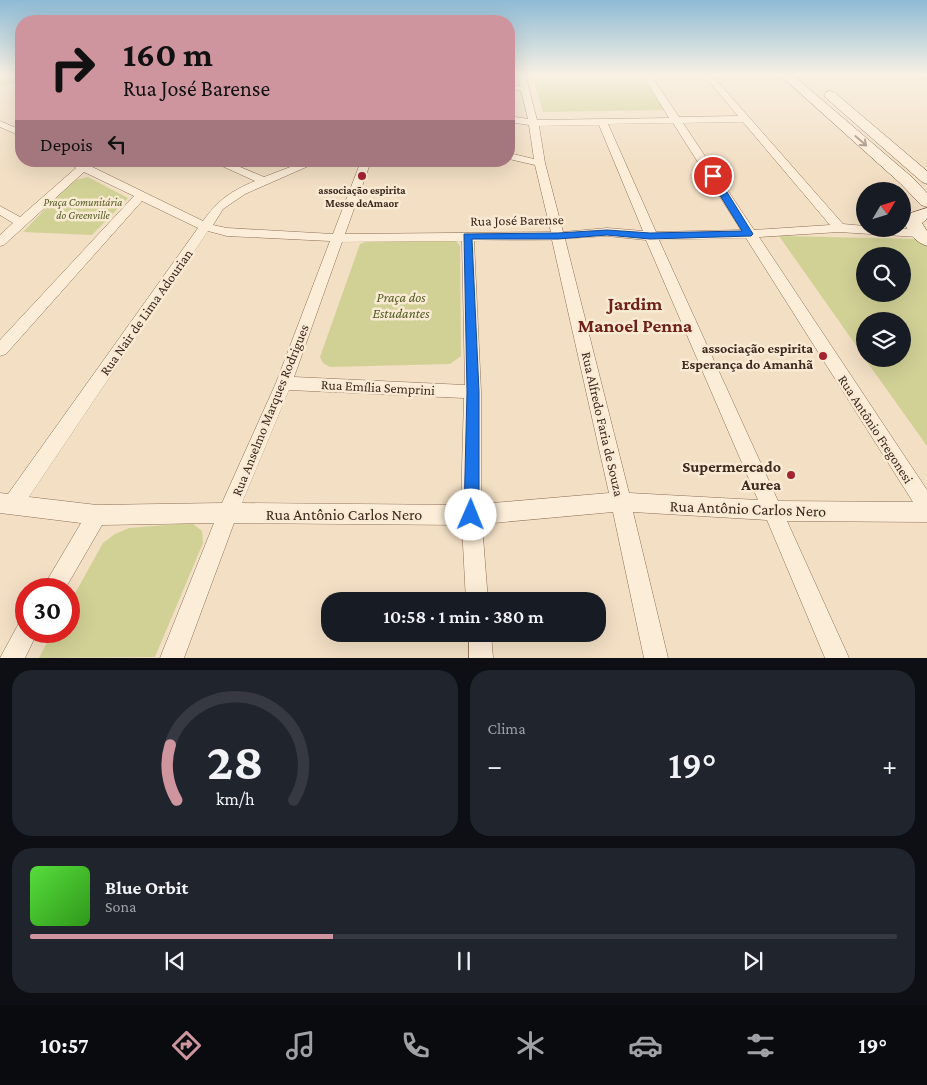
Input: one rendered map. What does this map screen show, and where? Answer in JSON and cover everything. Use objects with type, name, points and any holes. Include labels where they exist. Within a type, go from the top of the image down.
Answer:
[{"type":"main road","points":[[820,105],[927,202]]},
{"type":"main road","points":[[840,105],[927,179]]},
{"type":"main road","points":[[922,236],[913,223],[917,217],[927,213]]},
{"type":"street","name":"Rua Alfredo Faria de Souza","points":[[528,105],[538,141],[540,163],[621,502],[656,658]]},
{"type":"street","name":"Rua Antônio Fregonesi","points":[[666,105],[748,234],[927,507]]},
{"type":"street","points":[[734,105],[839,228]]},
{"type":"street","points":[[515,120],[532,124],[676,119],[746,119]]},
{"type":"street","points":[[603,123],[650,236],[774,512],[836,658]]},
{"type":"street","points":[[0,124],[15,130]]},
{"type":"street","points":[[515,157],[540,163]]},
{"type":"street","points":[[0,242],[21,223],[73,167]]},
{"type":"street","name":"Rua José Barense","points":[[82,167],[205,228],[227,232],[339,238],[558,236],[607,232],[650,236],[748,234],[839,228],[922,236]]},
{"type":"street","points":[[230,167],[264,181]]},
{"type":"street","name":"Rua Nair de Lima Adourian","points":[[6,504],[219,207],[233,196],[264,181],[302,167]]},
{"type":"street","name":"Rua Anselmo Marques Rodrigues","points":[[172,658],[228,513],[284,383],[364,167]]},
{"type":"street","points":[[0,350],[140,196]]},
{"type":"street","points":[[0,210],[21,223]]},
{"type":"street","points":[[468,236],[473,392],[471,515],[476,592]]},
{"type":"street","name":"Rua Emília Semprini","points":[[284,383],[473,392]]},
{"type":"street","name":"Rua Antônio Carlos Nero","points":[[6,504],[97,515],[228,513],[471,515],[621,502],[774,512],[927,512]]},
{"type":"street","points":[[60,578],[97,515]]},
{"type":"street","points":[[481,642],[482,658]]},
{"type":"street","points":[[12,658],[20,643]]},
{"type":"green space","points":[[541,105],[660,105],[664,110],[543,112]]},
{"type":"green space","name":"Praça Comunitária do Greenville","points":[[88,177],[128,198],[92,235],[23,232],[72,181]]},
{"type":"green space","points":[[779,236],[918,239],[927,247],[927,446],[871,367],[911,367],[911,312],[856,312],[856,345]]},
{"type":"green space","name":"Praça dos Estudantes","points":[[372,239],[455,240],[460,246],[461,356],[450,364],[330,367],[323,363],[320,357],[360,244]]},
{"type":"green space","points":[[192,523],[202,531],[203,543],[155,657],[39,658],[47,643],[80,643],[80,584],[103,543],[115,534],[129,528]]},
{"type":"place","name":"associação espirita Messe deAmaor","points":[[362,176]]},
{"type":"place","name":"associação espirita Esperança do Amanhã","points":[[823,356]]},
{"type":"place","name":"Supermercado Aurea","points":[[791,475]]},
{"type":"district","name":"Jardim Manoel Penna","points":[[635,314]]},
{"type":"route","points":[[471,515],[473,392],[468,236],[558,236],[607,232],[650,236],[748,234],[713,176]]}]
